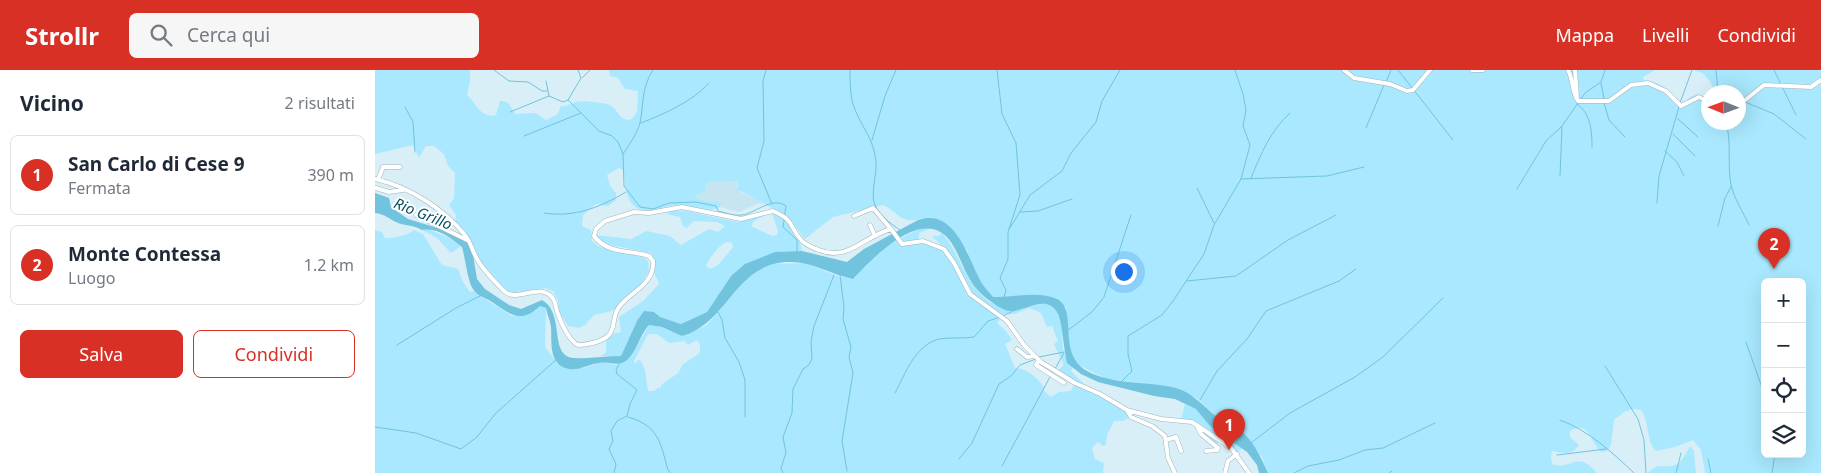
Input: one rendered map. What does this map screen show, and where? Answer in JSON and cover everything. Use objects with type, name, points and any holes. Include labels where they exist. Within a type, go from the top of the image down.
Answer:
[{"type":"street","points":[[1344,70],[1354,78],[1390,84],[1407,91],[1413,90],[1430,70]]},
{"type":"street","points":[[1472,70],[1483,70]]},
{"type":"street","points":[[1569,70],[1573,92],[1577,99]]},
{"type":"street","points":[[1575,70],[1577,99]]},
{"type":"street","points":[[1746,99],[1764,84],[1811,87],[1821,80]]},
{"type":"street","points":[[1577,99],[1604,102],[1615,97],[1631,85],[1643,83],[1666,91],[1681,106],[1699,97],[1701,98]]},
{"type":"street","points":[[400,167],[383,167],[377,180],[403,190],[434,206],[470,243],[484,270],[507,293],[541,292],[552,297],[558,315],[571,340],[581,345],[608,336],[612,330],[618,308],[641,288],[649,276],[653,265],[649,256],[608,248],[599,242],[594,232],[605,221],[624,214],[649,213],[675,207],[731,219],[741,219],[769,211],[788,218],[803,242],[838,254],[852,251],[875,236],[892,230]]},
{"type":"street","points":[[376,188],[389,192],[403,190]]},
{"type":"street","points":[[854,216],[873,208],[902,244],[923,241],[943,249],[954,263],[970,294],[1007,321],[1037,358],[1075,383],[1100,394],[1127,410],[1161,419],[1187,420],[1237,454],[1249,473]]},
{"type":"street","points":[[415,215],[457,234],[470,243]]},
{"type":"street","points":[[870,225],[875,236]]},
{"type":"street","points":[[1017,348],[1027,358],[1037,358]]},
{"type":"street","points":[[1037,358],[1036,365],[1064,383]]},
{"type":"street","points":[[1127,410],[1131,417],[1161,431],[1166,440],[1168,458],[1175,473]]},
{"type":"street","points":[[1197,426],[1201,434],[1218,448],[1217,450],[1206,451]]},
{"type":"street","points":[[1166,440],[1175,437],[1181,451]]},
{"type":"street","points":[[1225,473],[1227,461],[1237,454]]},
{"type":"shaded area","points":[[375,70],[470,70],[467,95],[479,110],[491,116],[496,115],[500,101],[507,102],[516,114],[536,113],[546,120],[558,114],[561,106],[582,101],[607,104],[627,120],[632,119],[637,112],[638,91],[625,89],[618,78],[610,76],[609,70],[1655,70],[1643,77],[1644,80],[1665,88],[1681,103],[1683,104],[1690,97],[1697,94],[1701,96],[1701,130],[1746,130],[1746,85],[1712,85],[1702,73],[1693,70],[1821,70],[1821,473],[1705,473],[1701,450],[1693,440],[1675,447],[1656,451],[1650,441],[1644,415],[1641,410],[1633,409],[1624,412],[1614,420],[1611,445],[1607,451],[1601,452],[1586,430],[1576,428],[1570,431],[1570,437],[1579,445],[1574,451],[1567,453],[1552,451],[1552,464],[1558,466],[1578,461],[1583,462],[1597,473],[1268,473],[1262,457],[1239,428],[1218,418],[1198,399],[1178,389],[1104,378],[1077,364],[1069,348],[1066,307],[1029,296],[993,297],[981,283],[966,249],[923,218],[915,220],[904,219],[883,205],[833,217],[805,239],[788,217],[743,192],[735,190],[738,187],[738,181],[709,182],[705,186],[705,192],[695,195],[696,199],[721,203],[720,207],[715,209],[704,210],[675,205],[646,211],[637,208],[630,200],[626,190],[623,170],[619,168],[607,175],[610,186],[616,193],[616,200],[608,206],[596,204],[583,215],[582,226],[591,230],[592,241],[598,246],[645,258],[648,261],[649,271],[639,287],[612,311],[594,315],[585,325],[579,328],[568,326],[559,312],[558,300],[553,291],[545,288],[514,293],[507,291],[481,262],[467,235],[455,222],[456,215],[449,205],[454,198],[455,173],[448,166],[444,154],[434,146],[426,146],[419,158],[413,145],[375,154]]},
{"type":"shaded area","points":[[738,181],[736,190],[756,199],[762,203],[761,205],[759,203],[739,212],[720,207],[721,203],[696,199],[695,195],[705,192],[705,186],[709,182]]},
{"type":"shaded area","points":[[375,193],[389,198],[391,207],[408,219],[457,234],[467,241],[473,255],[477,279],[485,289],[509,305],[521,309],[542,300],[549,306],[553,315],[561,350],[566,356],[574,358],[621,356],[637,321],[644,311],[654,312],[660,317],[681,324],[707,312],[731,276],[745,264],[775,252],[802,251],[847,262],[864,249],[918,220],[931,218],[942,221],[959,237],[981,282],[993,297],[1042,295],[1057,299],[1063,305],[1067,312],[1072,354],[1087,371],[1108,379],[1165,386],[1188,393],[1219,418],[1244,433],[1256,449],[1268,473],[1259,473],[1257,465],[1247,452],[1209,425],[1196,409],[1175,399],[1154,396],[1098,382],[1081,374],[1067,363],[1062,329],[1058,314],[1053,308],[1041,304],[1009,311],[996,305],[976,288],[954,247],[943,234],[930,229],[917,230],[902,236],[875,257],[853,279],[815,266],[799,263],[772,264],[757,271],[745,281],[711,318],[698,329],[682,336],[662,327],[649,325],[633,353],[623,363],[599,363],[569,369],[562,367],[554,358],[551,327],[546,308],[540,306],[526,315],[514,315],[478,294],[471,286],[462,247],[448,237],[433,230],[422,230],[398,223],[375,213]]},
{"type":"shaded area","points":[[670,210],[686,211],[738,222],[769,213],[754,221],[751,226],[772,236],[777,235],[778,231],[772,213],[788,223],[796,233],[802,251],[775,252],[731,276],[707,312],[681,324],[660,317],[654,312],[637,321],[621,356],[600,356],[606,353],[606,341],[613,334],[621,332],[619,317],[643,301],[659,284],[654,273],[654,260],[651,253],[605,244],[596,235],[631,239],[647,231],[670,236],[681,245],[709,229],[718,232],[725,226],[717,222],[693,221],[687,228],[683,226],[680,217],[667,214]],"holes":[[[727,242],[732,243],[733,247],[718,265],[710,269],[706,266],[712,255],[721,245]]]},
{"type":"shaded area","points":[[921,228],[932,228],[919,233],[919,241],[944,248],[932,236],[938,236],[942,233],[955,252],[971,282],[986,299],[1010,311],[1042,304],[1053,308],[1061,320],[1063,348],[1068,361],[1073,367],[1071,371],[1084,384],[1127,410],[1131,417],[1123,421],[1114,421],[1107,435],[1106,445],[1103,446],[1098,442],[1092,448],[1095,459],[1104,463],[1103,473],[375,473],[375,230],[382,232],[385,238],[408,234],[414,230],[423,234],[442,265],[458,269],[463,282],[470,292],[473,291],[512,316],[535,311],[540,306],[546,308],[545,347],[558,364],[584,368],[601,362],[616,365],[624,362],[632,355],[649,325],[662,327],[682,336],[707,325],[750,274],[768,264],[806,263],[837,276],[853,279],[888,245]],"holes":[[[1030,308],[1041,313],[1047,327],[1052,326],[1058,341],[1054,344],[1064,365],[1056,372],[1075,383],[1071,391],[1059,392],[1051,397],[1031,374],[1015,368],[1005,344],[1012,340],[997,323],[1004,314],[1014,314]],[[648,334],[657,334],[669,343],[684,341],[688,345],[697,340],[700,344],[700,353],[683,364],[678,373],[661,385],[661,388],[659,387],[654,391],[648,391],[645,370],[641,361],[638,360],[635,364],[634,361]]]},
{"type":"shaded area","points":[[428,229],[449,238],[461,246],[451,253],[437,238],[422,230]]},
{"type":"shaded area","points":[[1185,404],[1196,409],[1209,425],[1242,448],[1236,453],[1221,440],[1216,445],[1207,439],[1197,426],[1181,420]]},
{"type":"shaded area","points":[[1690,446],[1694,451],[1696,473],[1647,473],[1657,466],[1678,464]]},
{"type":"waterway","points":[[494,70],[509,81],[528,82],[542,91],[547,91]]},
{"type":"waterway","points":[[578,70],[581,78],[568,100],[599,131],[612,136],[618,142],[623,154],[624,186],[640,207],[653,209],[669,203],[696,202],[716,206],[718,211],[739,215],[747,214],[770,204],[781,203],[786,206],[783,227],[797,240],[797,253]]},
{"type":"waterway","points":[[582,78],[590,70]]},
{"type":"waterway","points":[[623,154],[639,127],[646,83],[653,70]]},
{"type":"waterway","points":[[766,70],[763,81],[764,141],[757,168],[772,204]]},
{"type":"waterway","points":[[850,70],[853,104],[872,145],[876,161],[874,202],[881,215],[900,230]]},
{"type":"waterway","points":[[872,140],[885,96],[896,70]]},
{"type":"waterway","points":[[997,70],[1002,114],[1016,143],[1020,195],[1008,232],[1008,259],[1000,278],[1006,290],[1004,297]]},
{"type":"waterway","points":[[1010,228],[1030,195],[1062,171],[1071,153],[1096,122],[1102,101],[1120,70]]},
{"type":"waterway","points":[[1122,381],[1132,371],[1128,354],[1128,336],[1162,315],[1173,301],[1204,254],[1214,225],[1241,179],[1250,145],[1243,126],[1246,110],[1235,70]]},
{"type":"waterway","points":[[1386,82],[1391,70]]},
{"type":"waterway","points":[[1398,70],[1453,140]]},
{"type":"waterway","points":[[1517,189],[1546,141],[1562,126],[1585,93],[1601,82],[1605,70]]},
{"type":"waterway","points":[[1680,103],[1692,70]]},
{"type":"waterway","points":[[1716,70],[1717,85]]},
{"type":"waterway","points":[[1774,70],[1796,115]]},
{"type":"waterway","points":[[546,81],[549,96],[563,102],[568,100]]},
{"type":"waterway","points":[[641,123],[686,102],[709,83]]},
{"type":"waterway","points":[[1601,83],[1604,99]]},
{"type":"waterway","points":[[1366,128],[1384,85]]},
{"type":"waterway","points":[[510,112],[549,96]]},
{"type":"waterway","points":[[1746,102],[1774,114],[1806,139]]},
{"type":"waterway","points":[[1604,103],[1609,120],[1625,137]]},
{"type":"waterway","points":[[1577,104],[1588,118],[1592,147]]},
{"type":"waterway","points":[[405,107],[413,122],[415,152]]},
{"type":"waterway","points":[[1657,203],[1659,176],[1679,107]]},
{"type":"waterway","points":[[524,136],[581,113]]},
{"type":"waterway","points":[[1251,178],[1262,152],[1272,135],[1290,113]]},
{"type":"waterway","points":[[1678,119],[1698,137]]},
{"type":"waterway","points":[[1560,176],[1562,127]]},
{"type":"waterway","points":[[1728,130],[1729,169],[1732,190],[1749,225]]},
{"type":"waterway","points":[[1673,134],[1695,156]]},
{"type":"waterway","points":[[1665,151],[1677,162],[1684,176]]},
{"type":"waterway","points":[[1241,179],[1327,176],[1364,167]]},
{"type":"waterway","points":[[1718,226],[1725,198],[1731,187]]},
{"type":"waterway","points":[[1197,188],[1214,223]]},
{"type":"waterway","points":[[544,213],[577,213],[597,207],[626,192]]},
{"type":"waterway","points":[[1020,212],[1038,211],[1072,199]]},
{"type":"waterway","points":[[1067,331],[1092,312],[1104,297],[1131,215]]},
{"type":"waterway","points":[[1187,281],[1236,276],[1288,240],[1336,215]]},
{"type":"waterway","points":[[1200,400],[1217,371],[1247,339],[1266,311],[1339,281],[1356,269]]},
{"type":"waterway","points":[[783,473],[781,468],[786,453],[783,437],[792,413],[793,389],[803,369],[809,365],[812,359],[811,341],[814,326],[834,275]]},
{"type":"waterway","points":[[840,275],[844,307],[843,319],[851,347],[849,357],[853,373],[842,441],[847,471]]},
{"type":"waterway","points":[[397,345],[456,308],[480,296]]},
{"type":"waterway","points":[[1251,443],[1290,413],[1355,377],[1383,357],[1443,298]]},
{"type":"waterway","points":[[1003,316],[1013,311],[1012,309]]},
{"type":"waterway","points":[[718,312],[722,320],[725,338],[739,362],[745,380],[745,417]]},
{"type":"waterway","points":[[895,393],[907,369],[923,348],[939,339],[974,337],[988,321],[1000,317]]},
{"type":"waterway","points":[[1746,342],[1761,385]]},
{"type":"waterway","points":[[1039,357],[1064,352]]},
{"type":"waterway","points":[[1052,374],[1064,353]]},
{"type":"waterway","points":[[375,427],[416,433],[461,449],[477,437],[496,413],[557,359]]},
{"type":"waterway","points":[[959,459],[972,443],[999,384],[1011,376],[1020,365],[1036,359]]},
{"type":"waterway","points":[[614,473],[616,464],[609,449],[613,441],[611,431],[617,421],[627,416],[630,404],[637,390],[617,374],[616,370],[619,364]]},
{"type":"waterway","points":[[1605,366],[1638,419],[1644,440],[1646,473]]},
{"type":"waterway","points":[[1002,466],[1050,377]]},
{"type":"waterway","points":[[628,417],[646,425],[657,436],[668,470],[671,473]]},
{"type":"waterway","points":[[1560,420],[1590,436],[1609,450],[1634,473]]},
{"type":"waterway","points":[[1294,473],[1308,466],[1339,460],[1365,450],[1383,448],[1435,423]]},
{"type":"waterway","points":[[1557,455],[1606,449]]},
{"type":"waterway","points":[[1676,473],[1681,453]]},
{"type":"waterway","points":[[1772,473],[1774,458]]},
{"type":"waterway","points":[[1708,459],[1711,473]]},
{"type":"place","name":"Monte Contessa","points":[[1774,269]]},
{"type":"place","name":"San Carlo di Cese 9","points":[[1229,450]]},
{"type":"water label","name":"Rio Grillo","points":[[423,214]]}]
